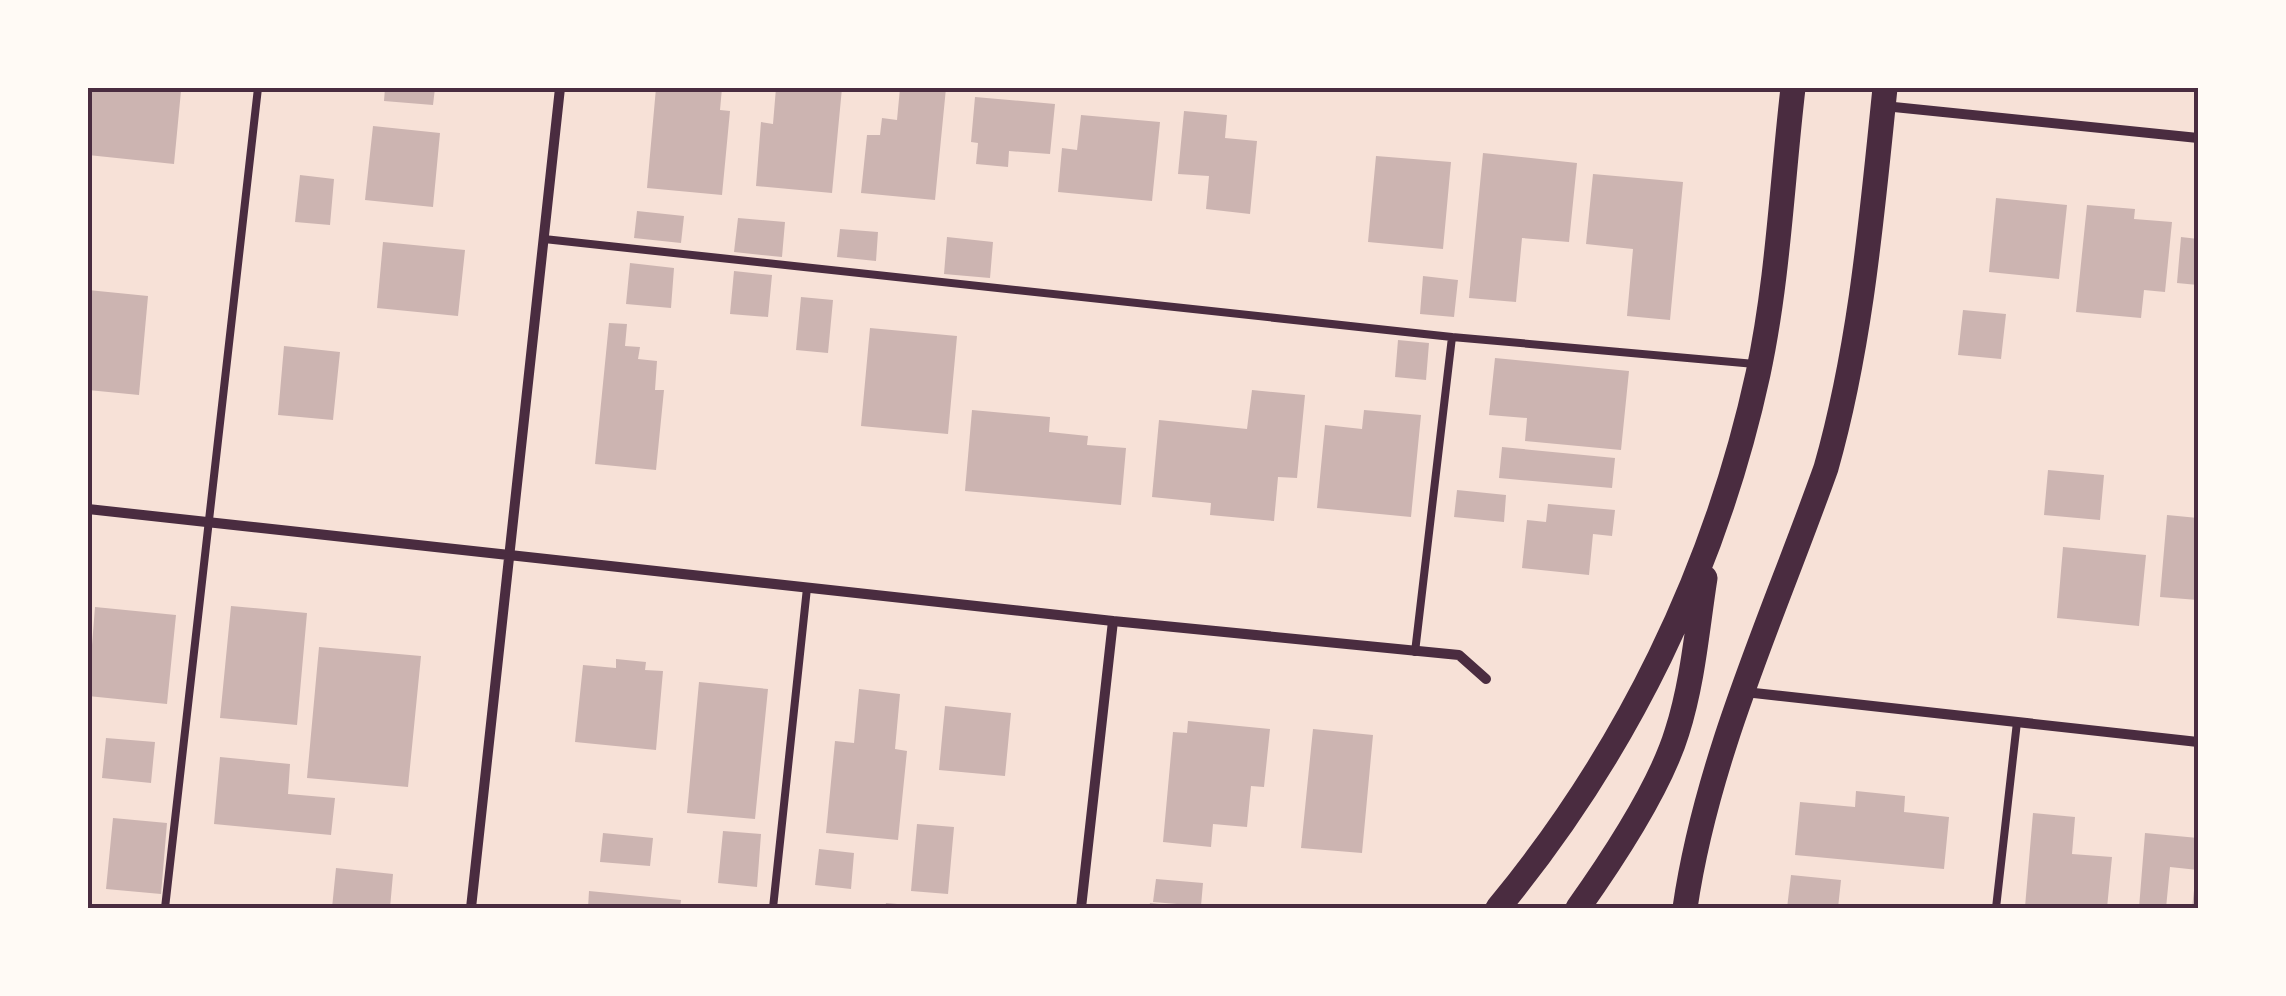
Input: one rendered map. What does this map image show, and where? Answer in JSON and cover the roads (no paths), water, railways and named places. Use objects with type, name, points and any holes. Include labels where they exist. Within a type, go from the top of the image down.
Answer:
[{"type":"main road","points":[[1498,908],[1592,783],[1630,718],[1711,538],[1738,455],[1760,365],[1793,88]]},
{"type":"main road","points":[[1685,908],[1690,871],[1712,788],[1842,414],[1854,350],[1884,96]]},
{"type":"main road","points":[[1578,908],[1656,780],[1676,734],[1688,685],[1711,538]]},
{"type":"street","points":[[470,908],[560,88]]},
{"type":"street","points":[[1884,96],[2198,138]]},
{"type":"street","points":[[88,509],[1459,656],[1486,679]]},
{"type":"street","points":[[1081,908],[1113,621]]},
{"type":"street","points":[[1744,692],[2198,742]]},
{"type":"lane","points":[[165,908],[258,88]]},
{"type":"lane","points":[[544,239],[1452,337],[1760,365]]},
{"type":"lane","points":[[1415,652],[1452,337]]},
{"type":"lane","points":[[773,908],[806,588]]},
{"type":"lane","points":[[1996,908],[2017,722]]}]
